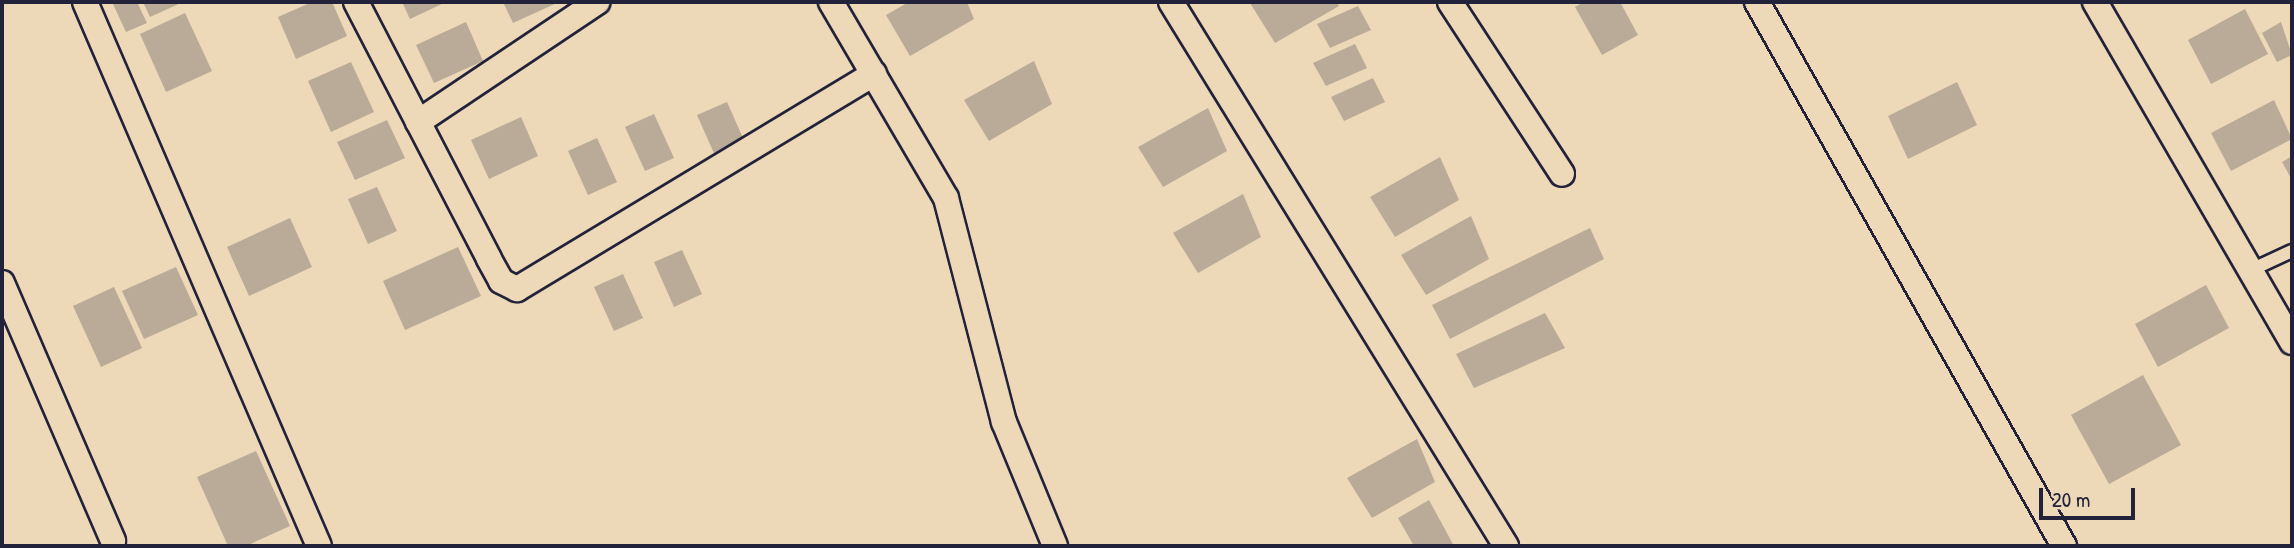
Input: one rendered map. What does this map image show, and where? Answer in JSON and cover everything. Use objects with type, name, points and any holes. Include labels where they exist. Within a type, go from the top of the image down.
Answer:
[{"type":"street","points":[[85,2],[319,546]]},
{"type":"street","points":[[356,2],[501,281],[524,288],[874,74]]},
{"type":"street","points":[[418,122],[597,2]]},
{"type":"street","points":[[831,2],[946,198],[1004,422],[1055,546]]},
{"type":"street","points":[[1450,2],[1562,174]]},
{"type":"street","points":[[1757,2],[2064,546]]},
{"type":"street","points":[[2095,2],[2292,342]]},
{"type":"street","points":[[1177,3],[1506,546]]},
{"type":"street","points":[[2,283],[113,541]]},
{"type":"lane","points":[[2251,270],[2292,251]]},
{"type":"building","points":[[112,2],[137,2],[147,23],[126,32]]},
{"type":"building","points":[[143,2],[183,2],[150,17]]},
{"type":"building","points":[[312,2],[332,2],[347,36],[296,59],[278,17]]},
{"type":"building","points":[[402,2],[446,2],[410,19]]},
{"type":"building","points":[[503,2],[559,2],[513,23]]},
{"type":"building","points":[[909,2],[967,2],[974,19],[910,56],[886,15]]},
{"type":"building","points":[[1337,2],[1339,6],[1275,43],[1250,3]]},
{"type":"building","points":[[1584,2],[1620,2],[1638,35],[1602,55],[1575,7]]},
{"type":"building","points":[[1358,6],[1371,30],[1330,48],[1317,24]]},
{"type":"building","points":[[2245,9],[2268,54],[2211,84],[2188,40]]},
{"type":"building","points":[[185,13],[212,71],[166,92],[140,34]]},
{"type":"building","points":[[466,22],[483,61],[434,83],[416,45]]},
{"type":"building","points":[[2281,22],[2292,55],[2277,62],[2262,33]]},
{"type":"building","points":[[1355,44],[1367,68],[1326,86],[1313,63]]},
{"type":"building","points":[[1034,61],[1052,104],[989,141],[964,100]]},
{"type":"building","points":[[351,62],[374,112],[331,132],[308,81]]},
{"type":"building","points":[[1373,78],[1385,102],[1344,121],[1331,97]]},
{"type":"building","points":[[1957,82],[1977,125],[1908,159],[1888,116]]},
{"type":"building","points":[[2274,100],[2292,139],[2231,171],[2211,133]]},
{"type":"building","points":[[727,102],[747,147],[717,160],[697,115]]},
{"type":"building","points":[[1208,108],[1227,151],[1163,187],[1138,147]]},
{"type":"building","points":[[654,114],[674,158],[645,171],[625,127]]},
{"type":"building","points":[[521,117],[538,156],[489,179],[471,140]]},
{"type":"building","points":[[387,120],[405,158],[355,180],[337,142]]},
{"type":"building","points":[[597,138],[617,182],[588,195],[568,151]]},
{"type":"building","points":[[2292,156],[2292,180],[2282,162]]},
{"type":"building","points":[[1440,157],[1459,200],[1395,237],[1370,197]]},
{"type":"building","points":[[377,187],[397,231],[368,244],[348,199]]},
{"type":"building","points":[[1243,194],[1261,237],[1198,273],[1173,233]]},
{"type":"building","points":[[1471,216],[1489,259],[1426,295],[1401,255]]},
{"type":"building","points":[[290,218],[312,267],[249,296],[227,247]]},
{"type":"building","points":[[1590,228],[1604,259],[1450,339],[1432,305]]},
{"type":"building","points":[[458,247],[481,296],[405,330],[383,281]]},
{"type":"building","points":[[682,250],[702,294],[674,307],[654,262]]},
{"type":"building","points":[[176,267],[198,315],[144,339],[122,291]]},
{"type":"building","points":[[623,274],[643,318],[614,331],[594,287]]},
{"type":"building","points":[[2206,285],[2229,328],[2158,367],[2135,324]]},
{"type":"building","points":[[114,287],[142,348],[101,367],[73,306]]},
{"type":"building","points":[[1545,313],[1565,348],[1474,388],[1456,354]]},
{"type":"building","points":[[2143,375],[2181,445],[2109,484],[2071,415]]},
{"type":"building","points":[[1417,439],[1435,482],[1372,518],[1347,478]]},
{"type":"building","points":[[256,451],[290,526],[246,546],[228,546],[197,477]]},
{"type":"building","points":[[1429,500],[1454,546],[1414,546],[1398,518]]}]
